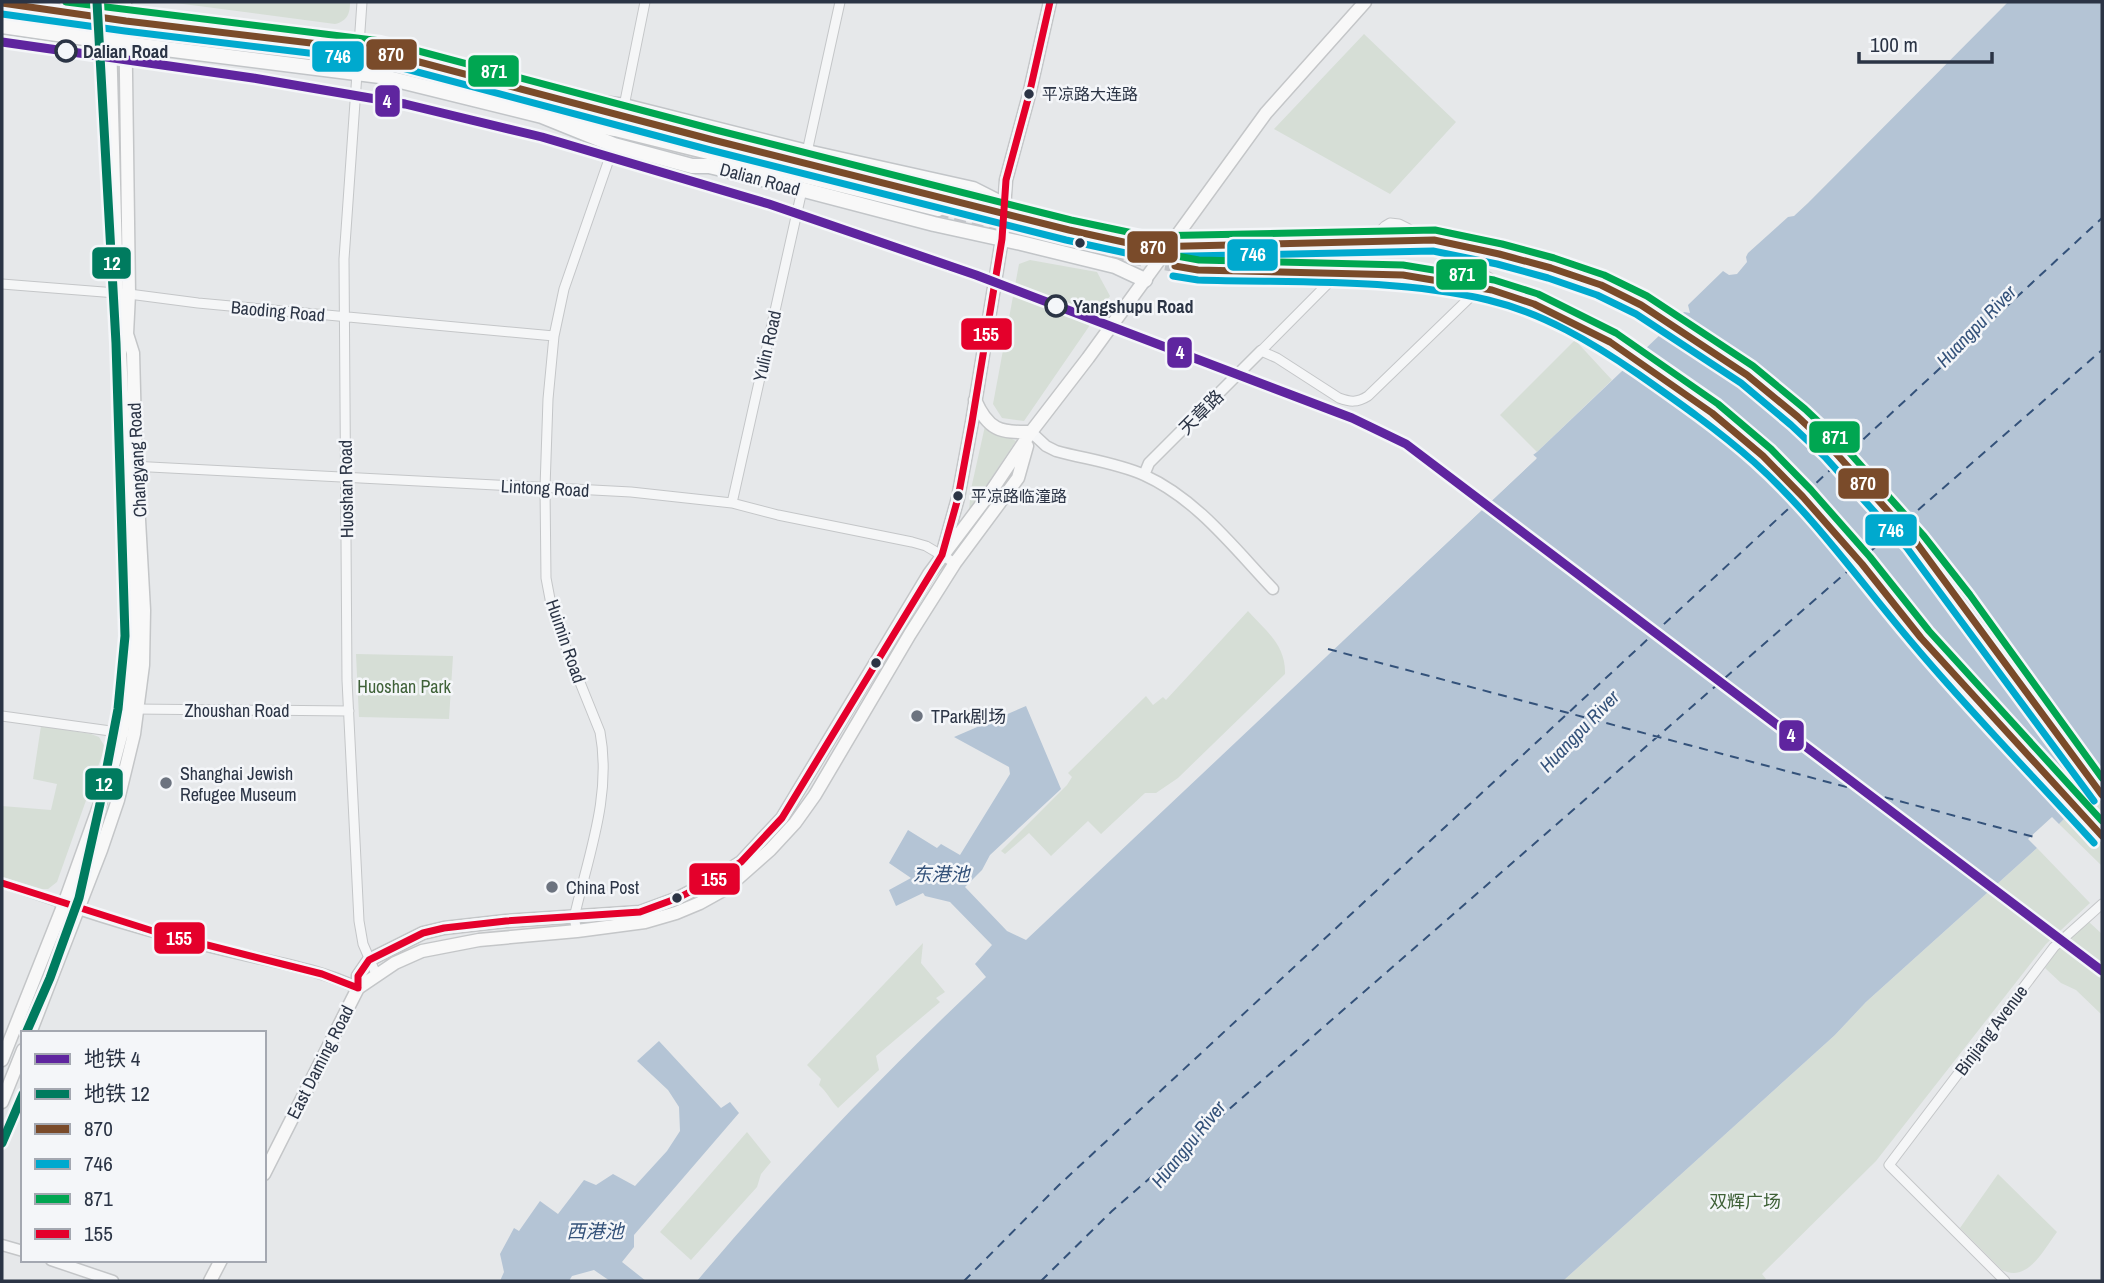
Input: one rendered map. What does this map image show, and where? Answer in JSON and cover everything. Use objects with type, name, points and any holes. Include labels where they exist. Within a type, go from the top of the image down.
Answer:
[{"type":"main road","name":"Changyang Road","points":[[31,1031],[79,910],[118,800],[131,709],[144,665],[144,610],[131,466],[133,352],[127,334],[123,293],[108,2]]},
{"type":"main road","name":"Changyang Road","points":[[123,293],[125,2]]},
{"type":"main road","points":[[942,555],[958,498],[975,400],[1002,239],[1006,180],[1050,2]]},
{"type":"main road","points":[[576,924],[640,912],[678,898],[713,880],[741,862],[782,818],[942,555],[1266,113],[1365,2]]},
{"type":"main road","points":[[2,3],[126,22],[378,51],[552,96],[939,204],[615,130],[542,116]]},
{"type":"main road","name":"Dalian Road","points":[[2,26],[109,42],[357,72],[542,116],[614,145],[692,166],[709,166],[934,224],[1115,266],[1144,280]]},
{"type":"main road","points":[[552,96],[624,106],[807,152],[973,189],[1028,217],[1131,243],[1161,256]]},
{"type":"main road","points":[[975,400],[981,413],[996,429],[1010,433],[1031,432]]},
{"type":"main road","points":[[369,960],[424,933],[444,928],[506,921],[576,924],[645,922],[700,903],[727,888],[770,850],[815,796],[955,563],[1018,478],[1031,432]]},
{"type":"main road","name":"Changyang Road","points":[[2,1060],[128,733]]},
{"type":"main road","name":"East Daming Road","points":[[266,1170],[358,988],[376,974],[422,951],[576,924]]},
{"type":"main road","name":"East Daming Road","points":[[358,988],[358,976],[369,960]]},
{"type":"main road","points":[[2,1102],[21,1055]]},
{"type":"main road","points":[[210,1281],[220,1262]]},
{"type":"street","name":"Huoshan Road","points":[[362,2],[346,213],[349,711],[359,920],[363,944],[376,974]]},
{"type":"street","points":[[624,106],[645,2]]},
{"type":"street","points":[[807,152],[840,2]]},
{"type":"street","name":"Huimin Road","points":[[576,924],[599,822],[603,750],[600,732],[558,628],[546,578],[548,399],[554,336],[564,289],[614,145]]},
{"type":"street","name":"Yulin Road","points":[[732,503],[802,190]]},
{"type":"street","points":[[1390,223],[1407,228],[1490,278],[1362,400],[1349,402],[1339,398],[1277,358],[1261,351],[1390,223]]},
{"type":"street","name":"Baoding Road","points":[[2,284],[123,293],[198,303],[554,336]]},
{"type":"street","name":"天章路","points":[[1144,475],[1149,463],[1261,351]]},
{"type":"street","points":[[1031,432],[1056,452],[1144,475],[1175,492],[1200,512],[1273,589]]},
{"type":"street","name":"Lintong Road","points":[[131,466],[631,492],[732,503],[912,542],[926,546],[955,563]]},
{"type":"street","name":"Zhoushan Road","points":[[131,709],[349,711]]},
{"type":"street","points":[[2,716],[128,733]]},
{"type":"street","points":[[2,883],[79,910],[207,946],[321,973],[358,988]]},
{"type":"street","name":"Binjiang Avenue","points":[[2005,1281],[1889,1165],[2054,947],[2100,910]]},
{"type":"street","points":[[2,1245],[21,1250]]},
{"type":"street","points":[[57,1262],[113,1281]]},
{"type":"green space","points":[[168,2],[350,2],[347,16],[335,24]]},
{"type":"green space","points":[[1364,34],[1456,122],[1390,194],[1274,129]]},
{"type":"green space","points":[[1030,260],[1097,272],[1110,296],[1024,421],[1002,418],[993,404],[1019,264]]},
{"type":"green space","points":[[1575,340],[1612,380],[1537,452],[1500,415]]},
{"type":"green space","points":[[985,426],[1016,441],[969,511],[971,489]]},
{"type":"green space","points":[[1248,611],[1278,647],[1285,674],[1178,778],[1156,793],[1145,793],[1101,834],[1088,821],[1051,856],[1029,833],[1005,854],[1001,851],[1067,785],[1072,777],[1068,773],[1146,696],[1153,705],[1163,697],[1166,700]]},
{"type":"green space","name":"Huoshan Park","points":[[356,654],[453,656],[449,719],[359,717]]},
{"type":"green space","points":[[41,726],[91,734],[99,737],[105,747],[57,882],[48,889],[2,877],[2,806],[51,810],[57,784],[33,779]]},
{"type":"green space","points":[[2102,781],[2102,866],[2059,824]]},
{"type":"green space","name":"双辉广场","points":[[2037,848],[2090,903],[2046,944],[1876,1161],[1762,1274],[1766,1279],[1764,1281],[1563,1281],[1835,1035],[1866,1002]]},
{"type":"green space","points":[[2089,922],[2102,934],[2102,1015],[2076,990],[2061,983],[2045,968],[2057,951]]},
{"type":"green space","points":[[923,943],[921,963],[945,992],[936,998],[940,1002],[876,1056],[879,1070],[838,1108],[819,1085],[821,1079],[807,1065]]},
{"type":"green space","points":[[747,1132],[771,1162],[761,1174],[757,1187],[691,1260],[660,1232]]},
{"type":"green space","points":[[1998,1174],[2057,1232],[2041,1255],[2020,1272],[2002,1270],[1960,1228]]},
{"type":"water","points":[[2008,2],[2102,2],[2102,781],[2059,824],[2052,817],[2028,839],[2037,848],[1563,1281],[697,1281],[837,1125],[986,977],[975,964],[992,945],[950,902],[925,896],[923,893],[896,906],[889,890],[911,878],[889,863],[908,830],[937,848],[941,844],[960,855],[1010,774],[1009,767],[954,737],[1026,706],[1061,789],[990,855],[982,870],[965,887],[1007,931],[1026,940],[1536,459],[1533,455],[1684,312],[1690,313],[1688,305],[1723,271],[1729,275],[1737,274],[1747,262],[1748,253],[1808,203]]},
{"type":"water","name":"西港池","points":[[659,1041],[721,1108],[730,1102],[739,1113],[634,1235],[634,1247],[622,1262],[646,1281],[610,1281],[594,1270],[572,1276],[569,1281],[500,1281],[504,1272],[500,1254],[514,1228],[519,1231],[540,1201],[558,1214],[584,1180],[596,1185],[613,1174],[635,1186],[667,1151],[680,1131],[679,1107],[668,1090],[637,1061]]},
{"type":"pier","points":[[1531,453],[1537,458],[1356,628],[1353,626],[1531,458]]},
{"type":"ferry route","points":[[964,1281],[1059,1185],[2102,218]]},
{"type":"ferry route","points":[[1041,1281],[1112,1211],[2102,350]]},
{"type":"ferry route","points":[[1328,649],[2038,838]]},
{"type":"tunnel","points":[[940,197],[1011,215]]},
{"type":"tunnel","points":[[938,210],[1104,254],[1198,270],[1403,275],[1492,290],[1534,304],[1573,322],[1610,342],[1712,413],[1763,456],[1862,564],[1921,638],[2102,836]]},
{"type":"tunnel","points":[[1141,246],[1434,240],[1551,268],[1601,285],[1641,305],[1747,375],[1833,450],[1915,541],[2102,795]]},
{"type":"metro line","name":"12","points":[[27,1031],[50,978],[79,898],[118,709],[125,636],[116,343],[97,2]]},
{"type":"metro line","name":"4","points":[[2,42],[253,78],[405,104],[542,137],[769,204],[976,275],[1352,418],[1406,444],[2102,971]]},
{"type":"metro line","name":"12","points":[[2,1143],[21,1099]]},
{"type":"transit line","name":"871","points":[[66,2],[381,41],[716,130],[1071,220],[1147,236],[1435,230],[1502,244],[1604,275],[1647,296],[1753,366],[1840,442],[1923,535],[1970,595],[2102,778]]},
{"type":"transit line","name":"155","points":[[358,988],[358,976],[369,960],[423,933],[506,921],[640,912],[678,898],[741,862],[782,818],[942,555],[958,498],[972,422],[1002,239],[1006,180],[1050,2]]},
{"type":"transit line","name":"870","points":[[2,3],[126,21],[378,51],[713,140],[1146,247],[1434,240],[1551,268],[1601,285],[1641,305],[1747,375],[1833,450],[1915,541],[2102,795]]},
{"type":"transit line","name":"746","points":[[2,14],[376,61],[710,150],[1066,240],[1144,257],[1433,251],[1497,264],[1597,295],[1636,314],[1741,383],[1825,457],[1907,548],[2094,801]]},
{"type":"transit line","name":"871","points":[[1177,256],[1199,260],[1403,265],[1494,280],[1538,294],[1616,333],[1718,404],[1771,449],[1870,557],[1929,631],[2102,821]]},
{"type":"transit line","name":"870","points":[[1175,266],[1198,270],[1403,275],[1492,290],[1534,304],[1610,342],[1712,413],[1763,456],[1862,564],[1921,638],[2102,836]]},
{"type":"transit line","name":"746","points":[[1173,276],[1198,280],[1380,285],[1452,293],[1488,300],[1528,313],[1567,330],[1603,351],[1712,427],[1776,483],[1817,527],[1979,719],[2094,843]]},
{"type":"transit line","name":"155","points":[[2,883],[156,932],[322,974],[358,988]]},
{"type":"place","name":"Dalian Road","points":[[66,51]]},
{"type":"place","name":"平凉路大连路","points":[[1029,94]]},
{"type":"place","name":"Yangshupu Road","points":[[1056,306]]},
{"type":"place","name":"平凉路临潼路","points":[[958,496]]},
{"type":"place","name":"TPark剧场","points":[[917,716]]},
{"type":"place","name":"Shanghai Jewish Refugee Museum","points":[[166,783]]},
{"type":"place","name":"China Post","points":[[552,887]]},
{"type":"water label","name":"Huangpu River","points":[[1976,326]]},
{"type":"water label","name":"Huangpu River","points":[[1579,731]]},
{"type":"water label","name":"东港池","points":[[941,874]]},
{"type":"water label","name":"Huangpu River","points":[[1188,1144]]}]
